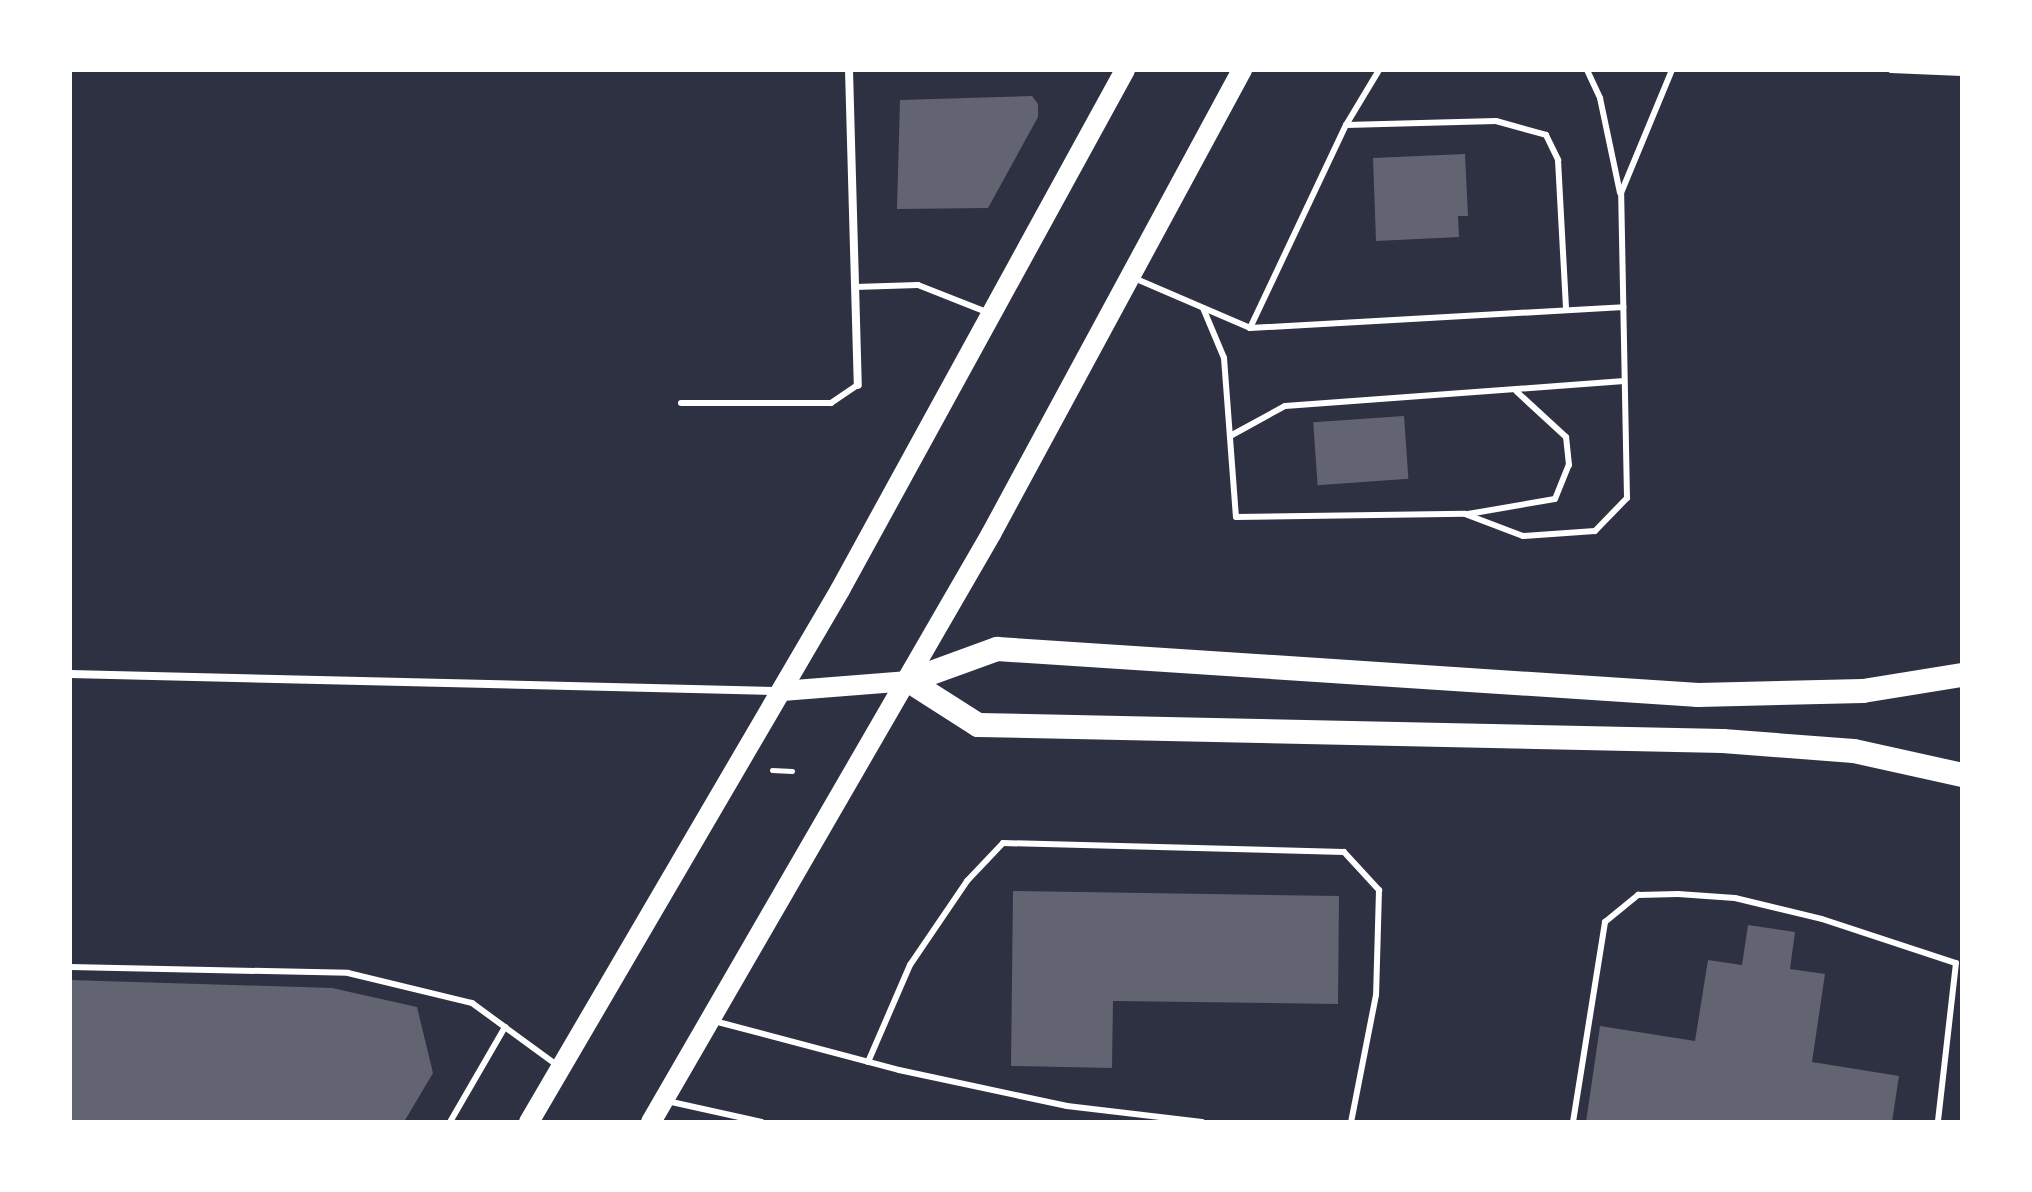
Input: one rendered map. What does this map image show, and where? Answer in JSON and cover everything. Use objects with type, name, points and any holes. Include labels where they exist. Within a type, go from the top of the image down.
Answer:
[{"type":"highway","points":[[909,681],[997,649],[1698,695],[1863,691],[1962,675]]},
{"type":"highway","points":[[909,681],[978,725],[1751,743],[1854,751],[1962,775]]},
{"type":"main road","points":[[529,1122],[782,691],[1125,70]]},
{"type":"main road","points":[[651,1122],[909,681],[1242,70]]},
{"type":"main road","points":[[782,691],[909,681]]},
{"type":"street","points":[[849,70],[858,385]]},
{"type":"street","points":[[70,674],[782,691]]},
{"type":"lane","points":[[1250,328],[1346,125],[1379,70]]},
{"type":"lane","points":[[1465,514],[1523,536],[1595,531],[1627,498],[1621,193],[1600,98],[1587,70]]},
{"type":"lane","points":[[1621,193],[1672,70]]},
{"type":"lane","points":[[1891,70],[1962,73]]},
{"type":"lane","points":[[1346,125],[1496,121],[1546,135],[1558,160],[1566,309]]},
{"type":"lane","points":[[1130,277],[1250,328],[1623,307]]},
{"type":"lane","points":[[855,287],[918,285],[992,314]]},
{"type":"lane","points":[[1203,308],[1224,358],[1236,517],[1465,514],[1555,499],[1569,465],[1566,437],[1517,392]]},
{"type":"lane","points":[[1232,435],[1285,406],[1517,392],[1624,381]]},
{"type":"lane","points":[[681,403],[831,403],[858,385]]},
{"type":"lane","points":[[868,1062],[910,965],[967,881],[1003,843],[1344,852],[1379,890],[1376,995],[1351,1122]]},
{"type":"lane","points":[[1573,1122],[1605,922],[1638,895],[1735,898],[1822,919],[1956,963],[1938,1122]]},
{"type":"lane","points":[[70,967],[348,973],[472,1003],[561,1068]]},
{"type":"lane","points":[[711,1020],[868,1062],[1067,1106],[1202,1122]]},
{"type":"lane","points":[[450,1122],[505,1027]]},
{"type":"lane","points":[[664,1100],[762,1122]]},
{"type":"path","points":[[772,770],[792,771]]},
{"type":"building","points":[[1032,96],[1038,104],[1038,117],[988,208],[897,209],[900,100]]},
{"type":"building","points":[[1465,154],[1468,216],[1458,216],[1459,237],[1376,241],[1373,158]]},
{"type":"building","points":[[1404,416],[1408,479],[1318,485],[1313,422]]},
{"type":"building","points":[[1013,891],[1339,896],[1338,1004],[1113,1001],[1112,1068],[1011,1066]]},
{"type":"building","points":[[1748,925],[1795,932],[1790,969],[1825,974],[1812,1062],[1899,1076],[1892,1122],[1586,1122],[1600,1026],[1695,1041],[1708,960],[1742,965]]},
{"type":"building","points":[[70,980],[332,988],[417,1007],[433,1073],[404,1122],[70,1122]]}]
